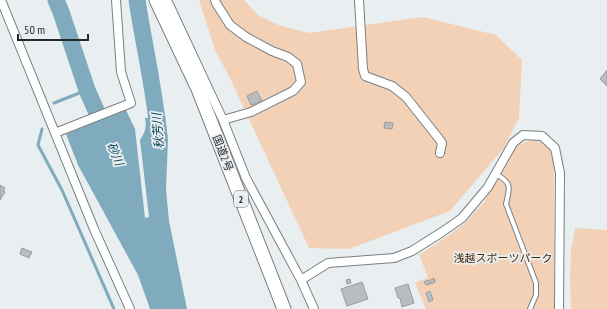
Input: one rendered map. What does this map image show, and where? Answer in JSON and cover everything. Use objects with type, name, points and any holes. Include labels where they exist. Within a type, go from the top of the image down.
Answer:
[{"type":"highway","name":"国道2号","points":[[156,0],[203,87],[284,309]]},
{"type":"street","points":[[1,0],[94,229],[130,309]]},
{"type":"street","points":[[55,134],[131,102],[120,72],[116,0]]},
{"type":"street","points":[[168,0],[203,87],[224,120],[246,178],[301,280],[314,309]]},
{"type":"street","points":[[215,0],[230,25],[246,38],[288,57],[297,64],[301,82],[293,91],[251,112],[224,120]]},
{"type":"street","points":[[359,0],[363,69],[365,76],[392,86],[406,97],[442,143],[440,153]]},
{"type":"street","points":[[301,280],[328,263],[394,258],[412,251],[462,218],[488,187],[513,143],[523,135],[542,136],[555,148],[560,173],[559,309]]},
{"type":"lane","points":[[496,173],[506,180],[508,184],[509,192],[506,204],[536,283],[536,295],[530,309]]},
{"type":"green space","points":[[199,0],[244,0],[258,15],[281,26],[309,33],[423,17],[496,35],[522,60],[519,118],[503,149],[450,211],[349,249],[309,248],[229,76],[215,50]]},
{"type":"green space","name":"浅越スポーツパーク","points":[[530,140],[541,141],[549,147],[554,160],[554,309],[426,309],[415,283],[428,277],[419,255],[466,222],[484,202],[516,147]]},
{"type":"green space","points":[[575,228],[607,230],[607,309],[571,309],[571,250]]},
{"type":"water","points":[[126,110],[135,129],[145,218],[149,217],[140,140],[145,129],[145,118],[165,115],[168,140],[166,189],[169,221],[187,309],[150,309],[138,275],[78,165],[66,134]]},
{"type":"building","points":[[607,70],[607,86],[600,79]]},
{"type":"building","points":[[257,91],[262,101],[251,105],[247,96]]},
{"type":"building","points":[[385,122],[393,123],[392,129],[384,128]]},
{"type":"building","points":[[0,185],[5,188],[3,191],[5,192],[0,200]]},
{"type":"building","points":[[22,248],[32,252],[29,258],[20,254]]},
{"type":"building","points":[[434,278],[435,282],[431,284],[430,280]]},
{"type":"building","points":[[350,279],[351,283],[347,284],[346,280]]},
{"type":"building","points":[[428,280],[430,284],[426,285],[424,282]]},
{"type":"building","points":[[362,282],[368,299],[347,306],[341,289]]},
{"type":"building","points":[[408,284],[414,303],[402,307],[400,298],[398,298],[395,288]]},
{"type":"building","points":[[430,291],[433,300],[429,302],[426,293]]},
{"type":"waterway","name":"砂川","points":[[56,0],[87,90],[110,142]]},
{"type":"waterway","name":"秋芳川","points":[[137,0],[152,86],[159,138]]},
{"type":"waterway","points":[[54,103],[87,90]]},
{"type":"waterway","points":[[42,129],[38,145],[62,190],[114,309]]}]
